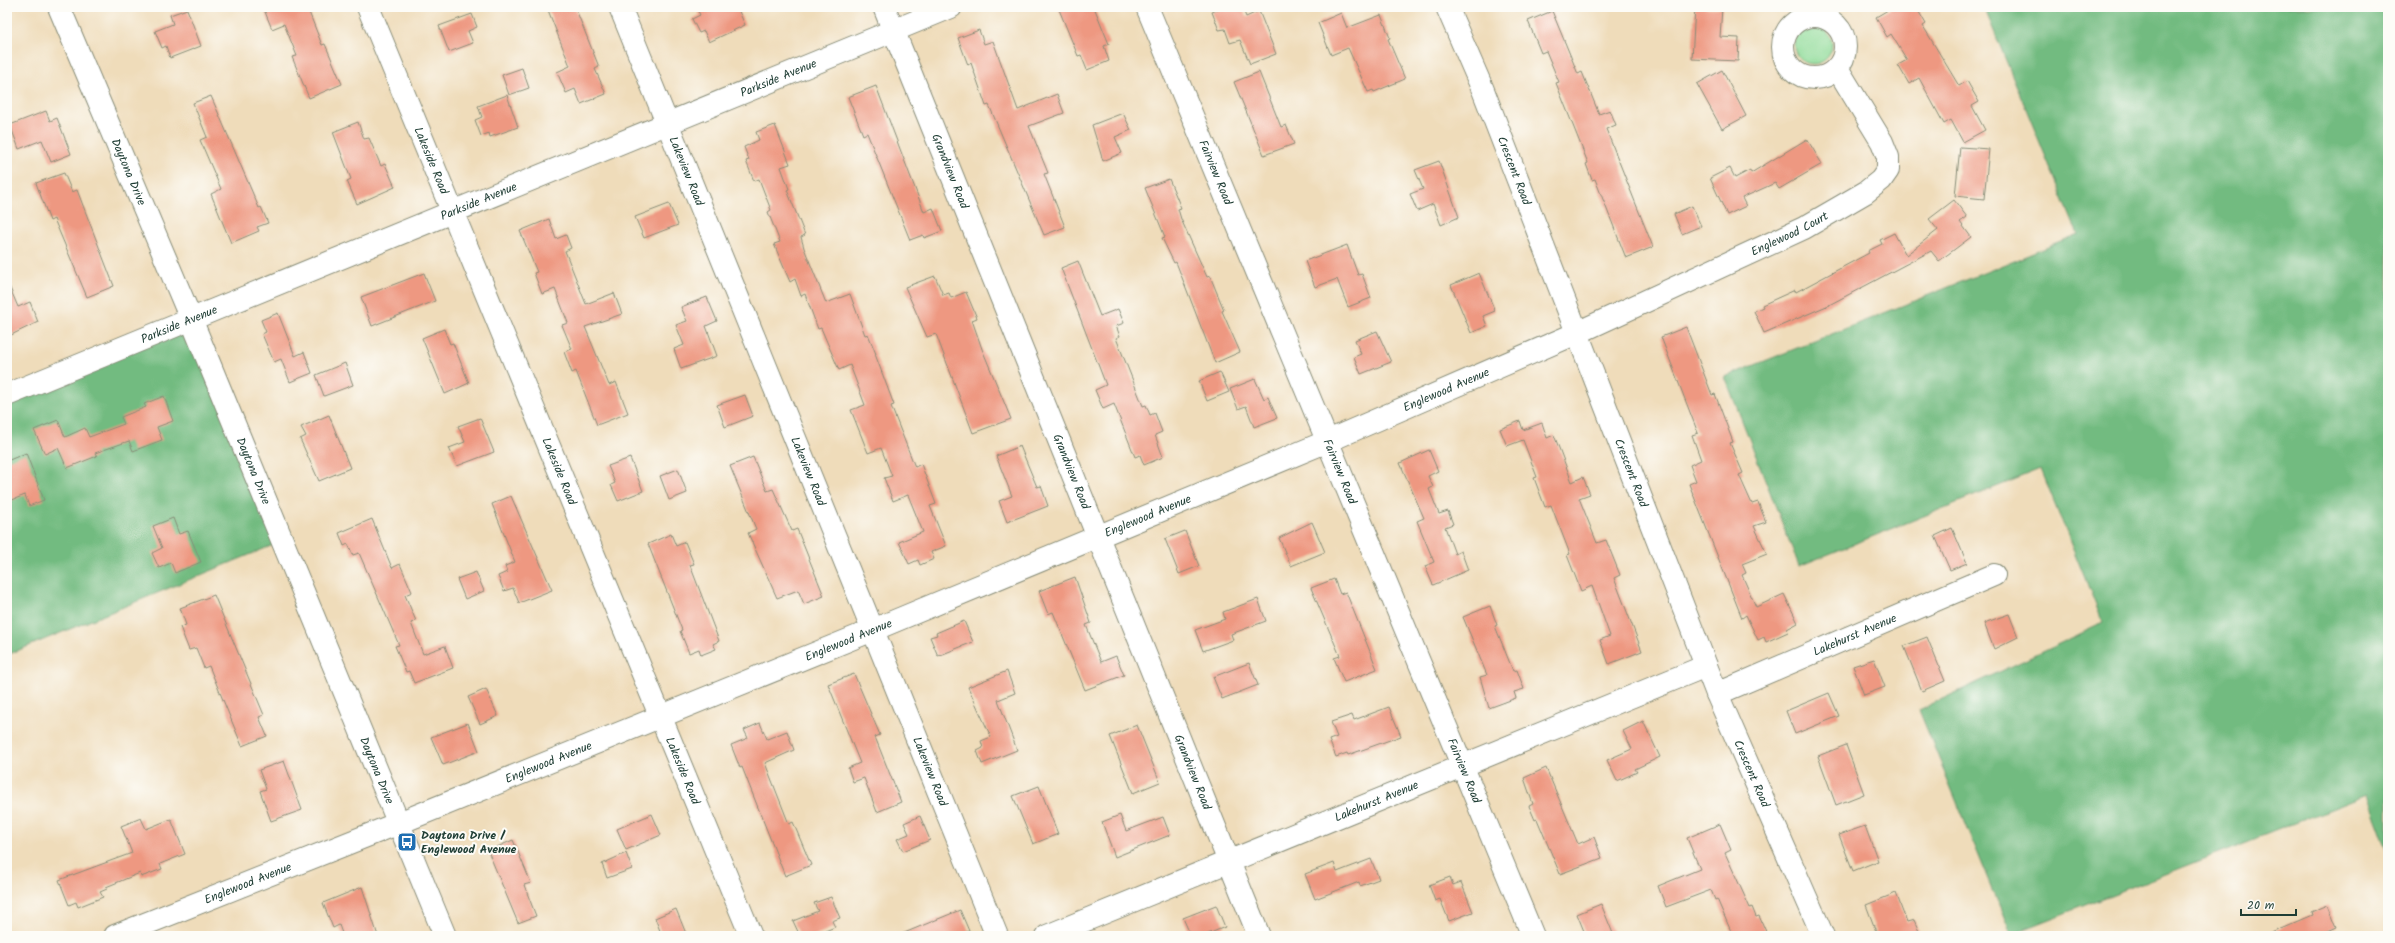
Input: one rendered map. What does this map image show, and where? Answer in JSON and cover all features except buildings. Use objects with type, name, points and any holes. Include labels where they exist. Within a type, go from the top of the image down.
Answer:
[{"type":"street","name":"Daytona Drive","points":[[59,7],[191,319],[445,936]]},
{"type":"street","name":"Lakeside Road","points":[[368,7],[751,936]]},
{"type":"street","name":"Lakeview Road","points":[[620,7],[997,936]]},
{"type":"street","name":"Grandview Road","points":[[884,7],[1259,936]]},
{"type":"street","name":"Parkside Avenue","points":[[7,395],[453,212],[667,122],[951,7]]},
{"type":"street","name":"Fairview Road","points":[[1148,7],[1533,936]]},
{"type":"street","name":"Crescent Road","points":[[1448,7],[1483,90],[1717,694],[1823,936]]},
{"type":"street","name":"Englewood Court","points":[[1577,333],[1804,228],[1840,208],[1881,180],[1888,170],[1888,157],[1882,142],[1837,68]]},
{"type":"street","name":"Englewood Avenue","points":[[114,936],[158,928],[399,823],[873,630],[1328,441],[1577,333]]},
{"type":"street","name":"Lakehurst Avenue","points":[[1717,694],[1994,575]]},
{"type":"street","name":"Lakehurst Avenue","points":[[1047,936],[1706,666]]},
{"type":"green space","points":[[1984,7],[2388,7],[2388,852],[2367,795],[2011,934],[1919,710],[2103,623],[2041,469],[1799,566],[1725,377],[2078,235]]},
{"type":"green space","points":[[1809,26],[1817,26],[1824,29],[1829,34],[1832,45],[1829,56],[1824,61],[1817,64],[1809,64],[1802,61],[1797,56],[1794,49],[1794,41],[1797,34],[1802,29]]},
{"type":"green space","points":[[192,320],[283,541],[7,655],[7,395]]},
{"type":"place","name":"Daytona Drive / Englewood Avenue","points":[[407,842]]}]
